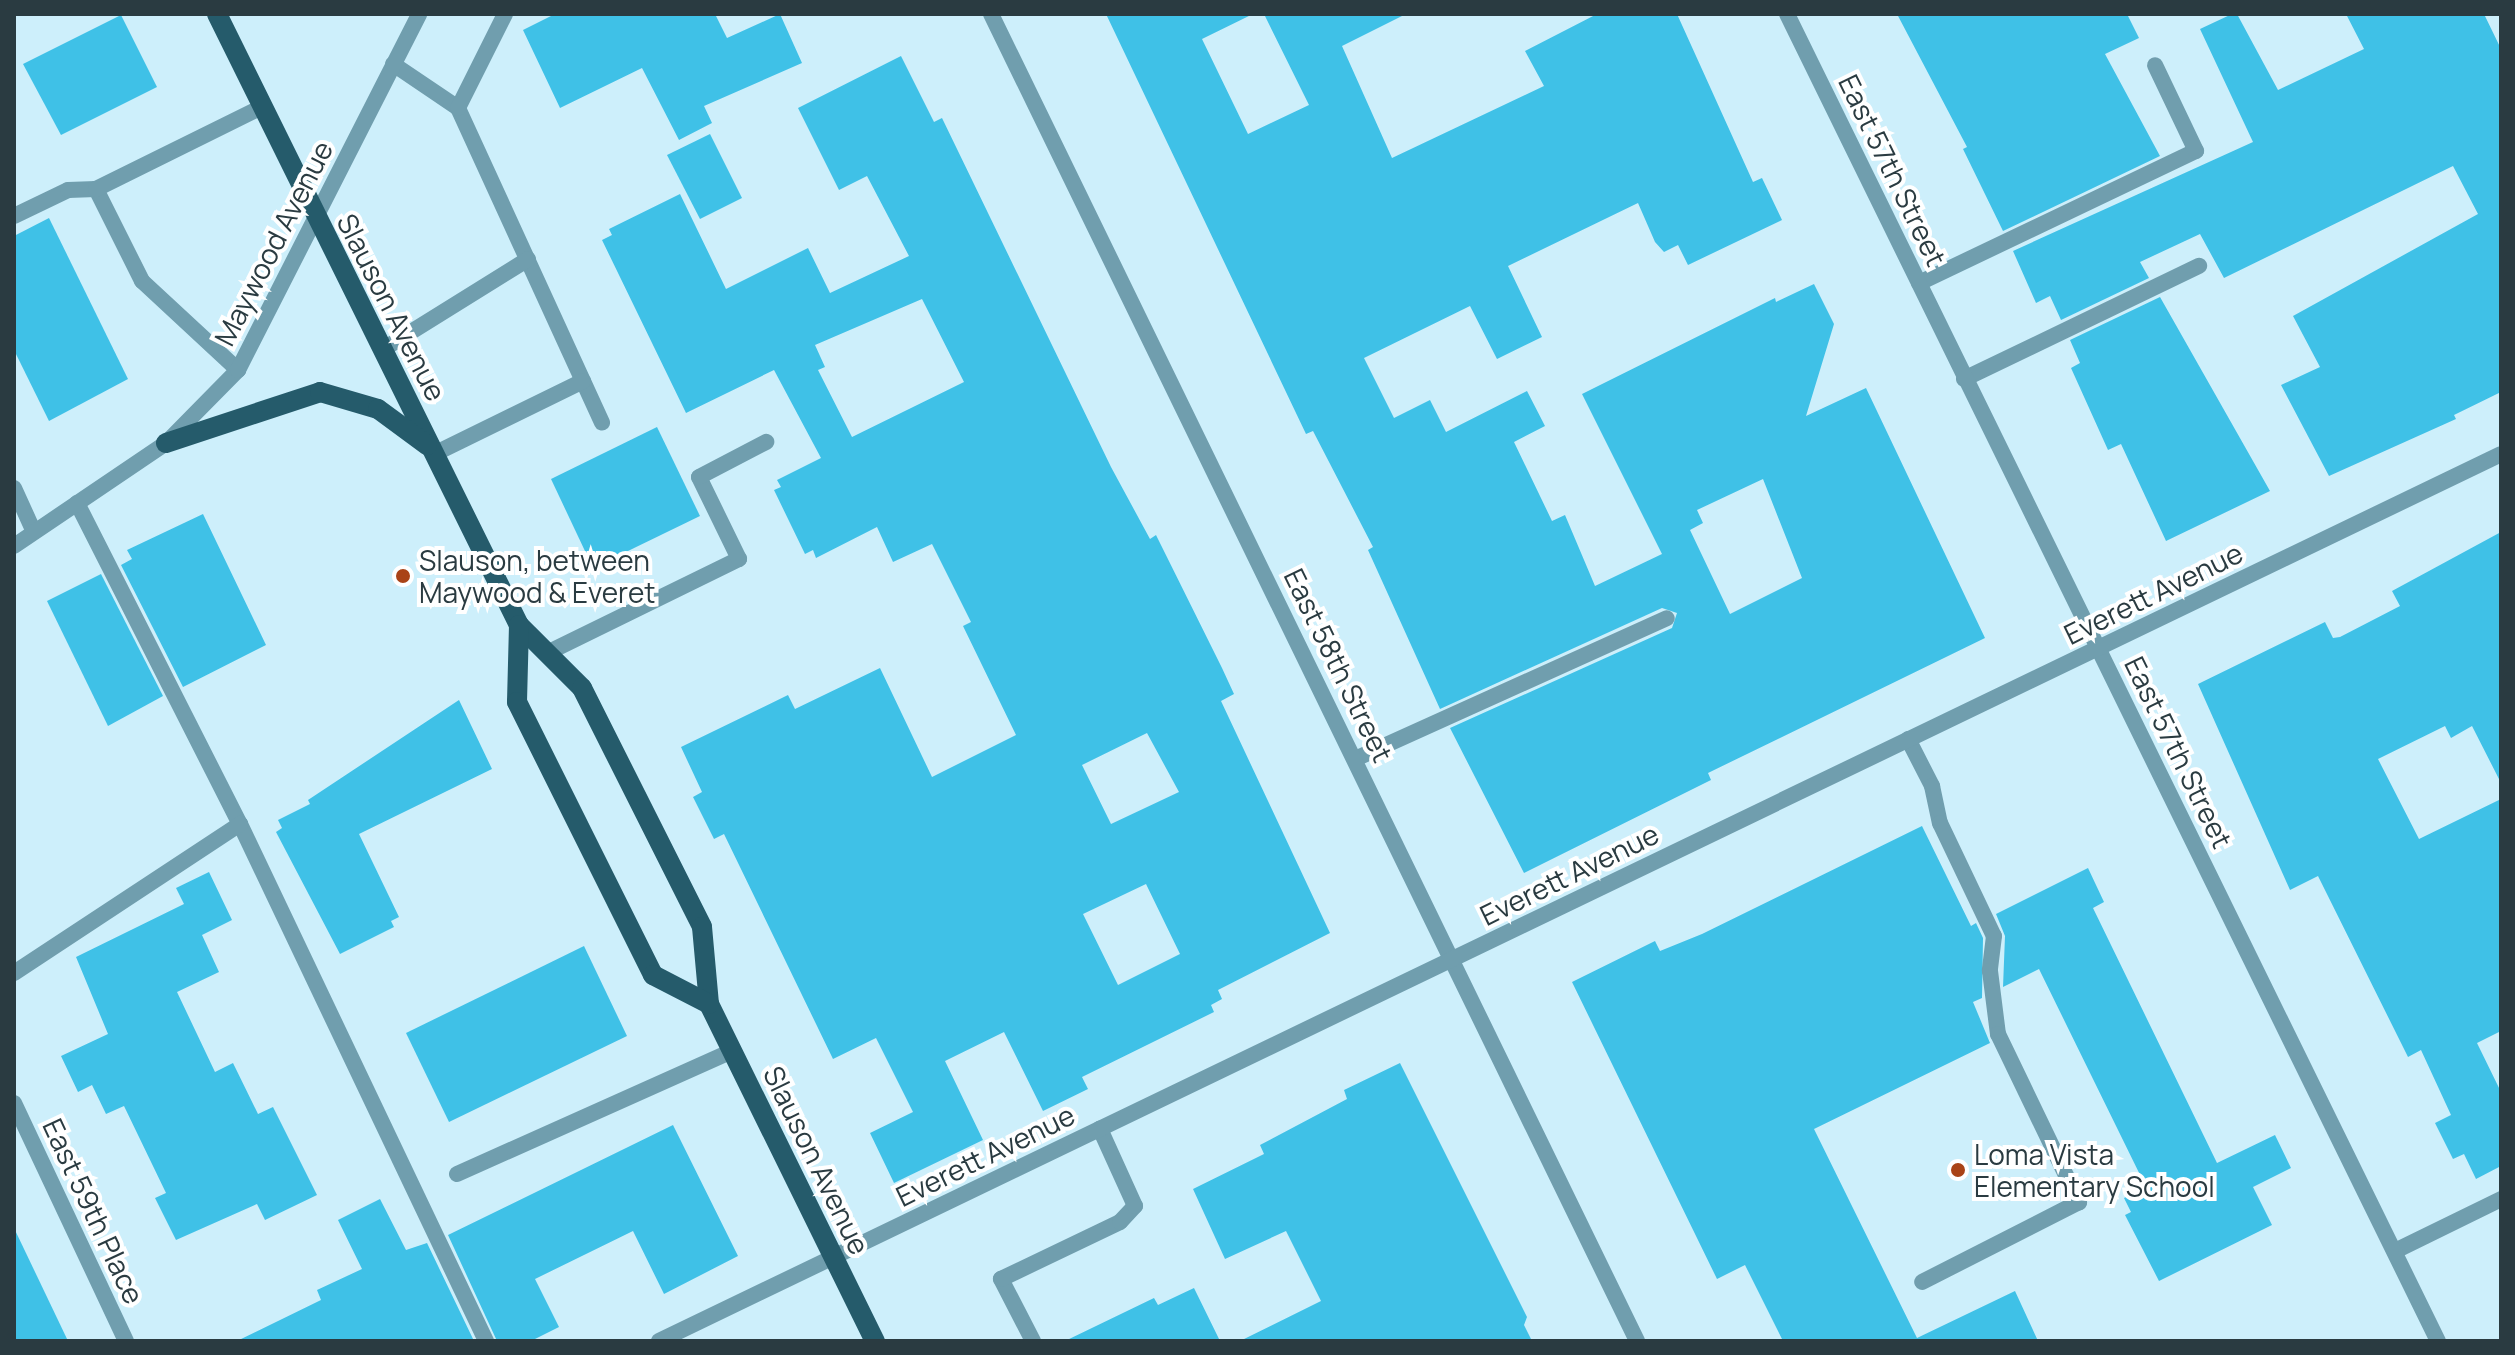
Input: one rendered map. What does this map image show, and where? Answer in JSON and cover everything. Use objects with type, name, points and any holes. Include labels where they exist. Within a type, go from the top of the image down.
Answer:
[{"type":"main road","name":"Slauson Avenue","points":[[217,14],[314,216],[519,625],[582,688],[702,927],[709,1004],[875,1341]]},
{"type":"main road","points":[[166,443],[320,392],[378,409],[432,451]]},
{"type":"main road","name":"Slauson Avenue","points":[[519,625],[517,702],[653,975],[709,1004]]},
{"type":"street","name":"Maywood Avenue","points":[[14,546],[166,443],[238,370],[419,14]]},
{"type":"street","points":[[458,108],[505,14]]},
{"type":"street","name":"East 58th Street","points":[[991,14],[1637,1341]]},
{"type":"street","name":"East 57th Street","points":[[1787,14],[2438,1341]]},
{"type":"street","points":[[393,64],[458,108],[602,423]]},
{"type":"street","points":[[1919,283],[2196,151],[2155,65]]},
{"type":"street","points":[[14,216],[68,190],[96,189],[262,107]]},
{"type":"street","points":[[96,189],[142,281],[238,370]]},
{"type":"street","points":[[382,350],[528,259]]},
{"type":"street","points":[[1964,379],[2199,266]]},
{"type":"street","points":[[432,451],[583,381]]},
{"type":"street","points":[[547,653],[739,559],[699,477],[766,442]]},
{"type":"street","name":"Everett Avenue","points":[[659,1341],[2501,454]]},
{"type":"street","points":[[14,488],[34,532]]},
{"type":"street","points":[[77,503],[240,824],[486,1341]]},
{"type":"street","points":[[1355,759],[1667,618]]},
{"type":"street","points":[[1908,739],[1932,786],[1940,823],[1994,936],[1990,971],[1998,1034],[2079,1202],[1922,1282]]},
{"type":"street","points":[[14,973],[240,824]]},
{"type":"street","points":[[457,1174],[732,1051]]},
{"type":"street","name":"East 59th Place","points":[[14,1103],[126,1341]]},
{"type":"street","points":[[1033,1341],[1001,1279],[1120,1222],[1135,1206],[1100,1129]]},
{"type":"street","points":[[2395,1251],[2501,1199]]},
{"type":"building","points":[[555,14],[715,14],[727,38],[780,14],[802,63],[704,106],[712,123],[679,140],[642,68],[560,108],[523,30]]},
{"type":"building","points":[[1106,14],[1253,14],[1202,39],[1248,134],[1309,105],[1264,14],[1406,14],[1342,46],[1392,158],[1544,86],[1525,51],[1597,14],[1677,14],[1753,182],[1762,178],[1782,220],[1688,265],[1678,245],[1664,252],[1655,242],[1638,203],[1508,266],[1542,337],[1497,359],[1470,306],[1364,358],[1394,418],[1430,400],[1446,432],[1527,391],[1545,426],[1514,442],[1552,521],[1565,515],[1595,586],[1662,554],[1582,394],[1775,298],[1776,302],[1814,284],[1834,324],[1806,416],[1866,388],[1985,638],[1708,773],[1711,780],[1524,873],[1450,728],[1672,628],[1677,613],[1662,608],[1440,709],[1368,550],[1373,547],[1313,431],[1306,434]],"holes":[[[1763,479],[1802,578],[1730,614],[1690,530],[1703,523],[1697,510]]]},
{"type":"building","points":[[1897,14],[2127,14],[2139,38],[2105,54],[2160,156],[2003,231],[1963,149],[1967,147]]},
{"type":"building","points":[[2237,14],[2278,90],[2364,49],[2346,14],[2484,14],[2501,49],[2501,392],[2454,415],[2456,419],[2329,476],[2281,385],[2320,367],[2293,316],[2478,214],[2453,166],[2224,278],[2200,234],[2140,262],[2149,278],[2061,320],[2050,296],[2036,303],[2013,251],[2253,142],[2200,29]]},
{"type":"building","points":[[121,15],[157,87],[61,135],[23,64]]},
{"type":"building","points":[[901,56],[934,122],[942,118],[1111,467],[1150,539],[1156,535],[1222,668],[1234,694],[1221,701],[1330,933],[1218,990],[1222,999],[1211,1005],[1214,1012],[1082,1077],[1088,1089],[1043,1111],[1004,1032],[945,1061],[983,1140],[894,1183],[870,1133],[913,1112],[876,1038],[833,1059],[724,834],[714,839],[693,797],[702,792],[681,747],[788,695],[795,709],[880,668],[932,777],[1016,735],[963,626],[971,622],[932,544],[893,562],[877,527],[816,558],[813,550],[805,554],[774,490],[781,487],[777,480],[821,458],[774,370],[686,413],[602,240],[612,235],[609,229],[680,194],[726,289],[808,248],[830,293],[909,256],[867,176],[839,190],[798,108]],"holes":[[[922,299],[964,382],[852,437],[818,370],[825,367],[815,345]],[[1147,733],[1179,792],[1111,824],[1082,765]],[[1146,884],[1180,954],[1118,985],[1083,914]]]},
{"type":"building","points":[[710,134],[742,198],[700,219],[667,155]]},
{"type":"building","points":[[49,218],[128,379],[49,421],[14,350],[14,236]]},
{"type":"building","points":[[2160,297],[2270,491],[2166,541],[2121,444],[2108,450],[2071,368],[2080,363],[2070,340]]},
{"type":"building","points":[[657,427],[700,516],[593,568],[551,479]]},
{"type":"building","points":[[203,514],[266,645],[183,687],[121,565],[132,559],[127,550]]},
{"type":"building","points":[[2501,532],[2501,783],[2472,726],[2451,738],[2445,726],[2378,759],[2419,839],[2501,799],[2501,1031],[2477,1043],[2501,1092],[2501,1166],[2476,1179],[2464,1154],[2453,1159],[2435,1123],[2451,1115],[2421,1050],[2408,1057],[2318,876],[2290,890],[2198,684],[2325,622],[2333,638],[2340,637],[2400,606],[2392,591]]},
{"type":"building","points":[[101,574],[163,696],[108,726],[47,601]]},
{"type":"building","points":[[459,700],[492,769],[359,834],[399,917],[391,921],[394,927],[340,954],[276,832],[282,828],[278,820],[310,804],[308,800]]},
{"type":"building","points":[[1922,826],[1971,926],[1976,923],[1983,938],[1982,998],[1973,1002],[1990,1043],[1814,1129],[1917,1338],[2015,1291],[2038,1341],[1783,1341],[1745,1265],[1717,1279],[1572,982],[1655,941],[1660,951],[1702,934]]},
{"type":"building","points":[[2088,868],[2104,902],[2093,908],[2217,1163],[2275,1135],[2291,1168],[2253,1187],[2272,1225],[2159,1281],[2125,1215],[2131,1212],[2124,1198],[2146,1187],[2039,969],[2003,987],[2005,936],[1996,914]]},
{"type":"building","points":[[209,872],[232,920],[202,935],[219,972],[177,992],[215,1072],[233,1063],[258,1114],[273,1107],[317,1195],[265,1220],[257,1204],[176,1240],[155,1198],[166,1193],[124,1106],[106,1114],[92,1085],[78,1092],[61,1056],[108,1034],[76,957],[184,904],[176,888]]},
{"type":"building","points":[[584,946],[627,1036],[449,1122],[406,1033]]},
{"type":"building","points":[[1400,1063],[1527,1317],[1524,1325],[1532,1341],[1240,1341],[1321,1301],[1286,1231],[1225,1259],[1193,1189],[1264,1154],[1260,1145],[1347,1099],[1344,1090]]},
{"type":"building","points":[[673,1125],[738,1256],[664,1294],[633,1231],[535,1279],[559,1327],[531,1341],[497,1341],[448,1235]]},
{"type":"building","points":[[380,1199],[406,1250],[427,1243],[474,1341],[237,1341],[321,1300],[317,1290],[362,1269],[338,1220]]},
{"type":"building","points":[[14,1228],[68,1341],[14,1341]]},
{"type":"building","points":[[1194,1288],[1220,1341],[1065,1341],[1154,1298],[1158,1305]]},
{"type":"place","name":"Slauson, between Maywood & Everet","points":[[403,576]]},
{"type":"place","name":"Loma Vista Elementary School","points":[[1958,1170]]}]
